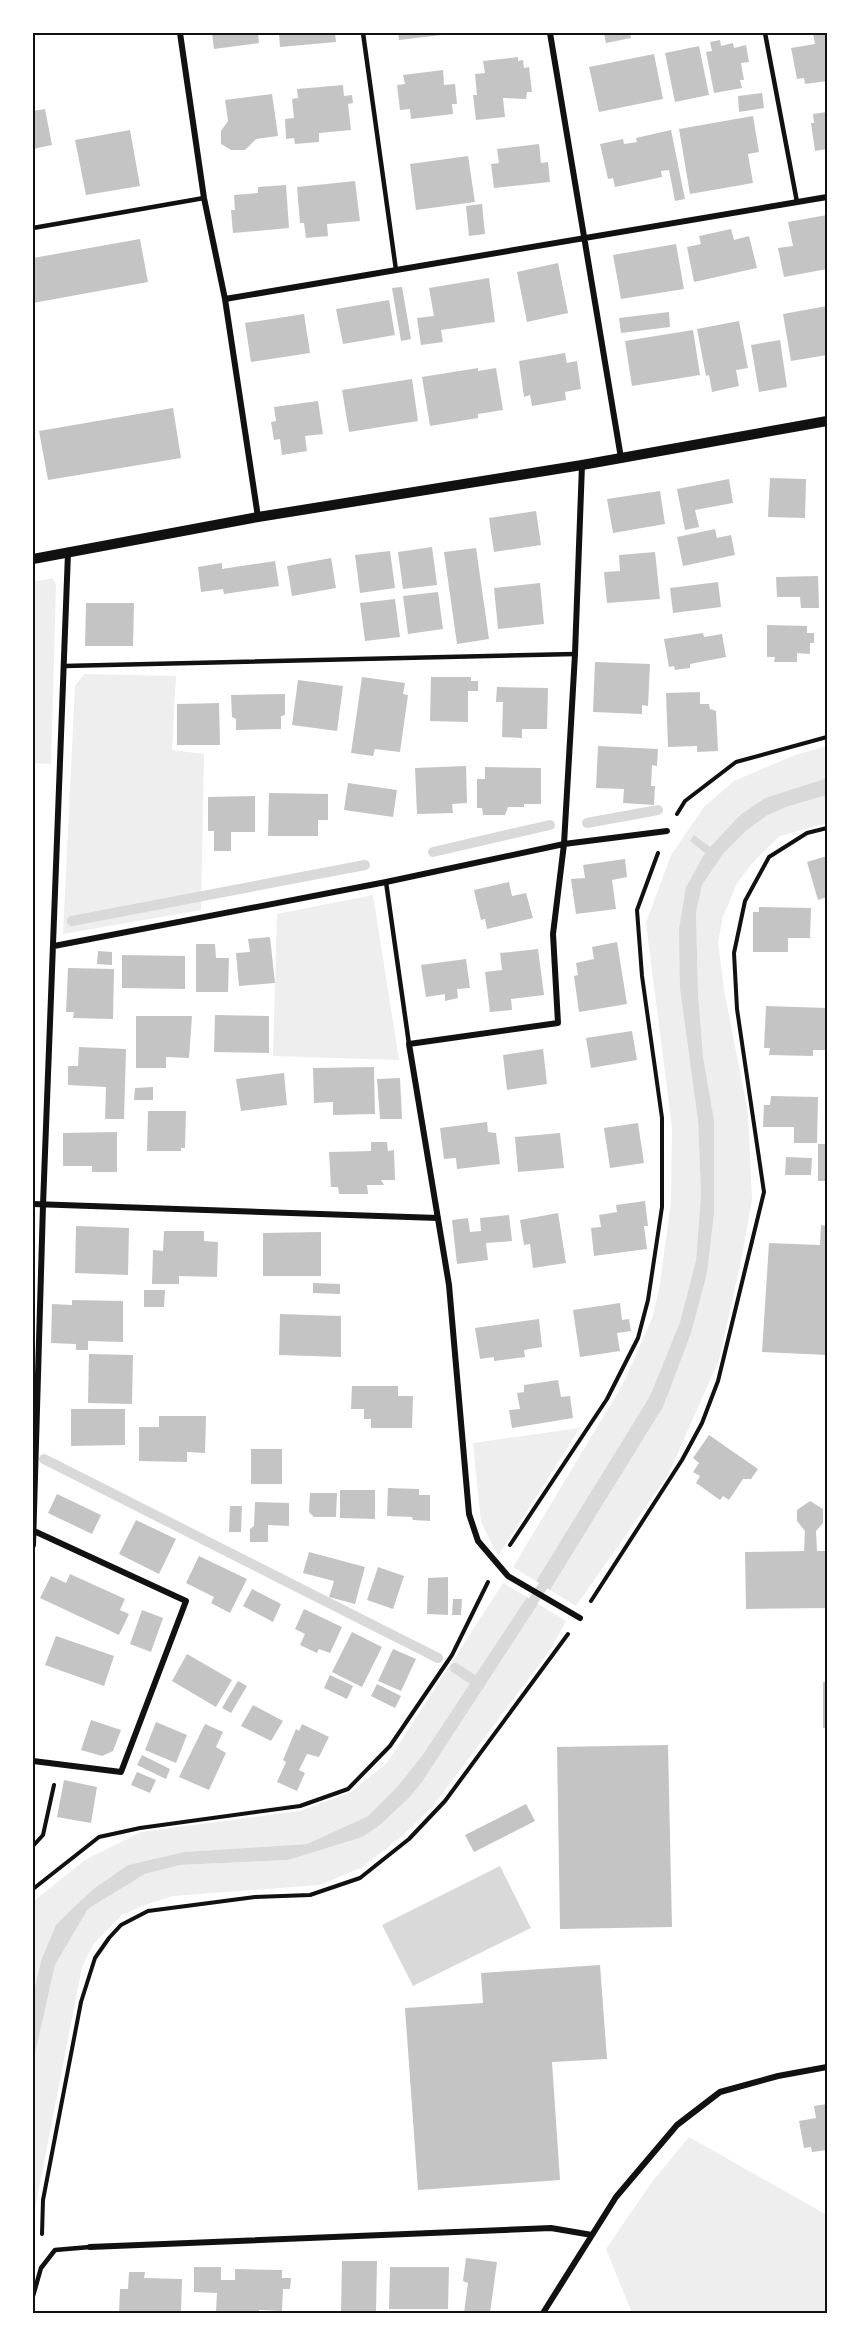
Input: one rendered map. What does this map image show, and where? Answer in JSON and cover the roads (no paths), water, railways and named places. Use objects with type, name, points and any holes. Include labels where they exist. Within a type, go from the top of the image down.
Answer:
[{"type":"street","points":[[180,33],[204,198],[225,299],[258,517]]},
{"type":"street","points":[[550,33],[621,458]]},
{"type":"street","points":[[225,299],[827,197]]},
{"type":"street","points":[[33,559],[258,517],[582,465],[827,421]]},
{"type":"street","points":[[580,1618],[508,1576],[478,1541],[469,1514],[449,1285],[409,1044],[558,1023],[553,934],[564,844],[575,654],[582,465]]},
{"type":"street","points":[[33,1545],[43,1205],[68,553]]},
{"type":"street","points":[[54,946],[386,882],[564,844],[667,831]]},
{"type":"street","points":[[33,1204],[438,1218]]},
{"type":"street","points":[[33,1761],[121,1772],[186,1601],[34,1531]]},
{"type":"street","points":[[543,2313],[616,2197],[677,2125],[720,2092],[778,2076],[827,2067]]},
{"type":"street","points":[[90,2247],[551,2228],[592,2235]]},
{"type":"lane","points":[[363,33],[396,270]]},
{"type":"lane","points":[[765,33],[797,202]]},
{"type":"lane","points":[[33,228],[204,198]]},
{"type":"lane","points":[[64,666],[575,654]]},
{"type":"lane","points":[[386,882],[409,1044]]},
{"type":"lane","points":[[33,2296],[41,2268],[55,2250],[90,2247]]},
{"type":"waterway","points":[[587,823],[658,810]]},
{"type":"waterway","points":[[433,852],[550,825]]},
{"type":"waterway","points":[[72,921],[365,865]]},
{"type":"waterway","points":[[44,1459],[438,1658]]},
{"type":"waterway","points":[[526,1612],[550,1575]]},
{"type":"waterway","points":[[455,1668],[480,1684]]}]
